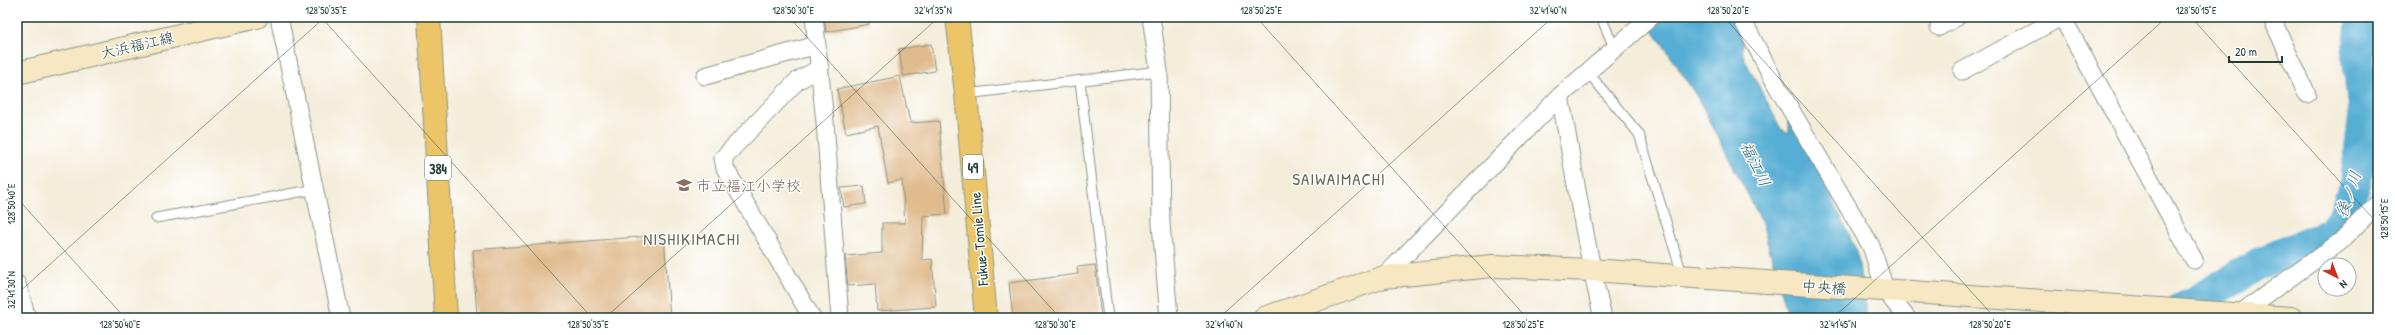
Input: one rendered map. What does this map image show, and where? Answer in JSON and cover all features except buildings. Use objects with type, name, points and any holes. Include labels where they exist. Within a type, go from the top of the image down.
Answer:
[{"type":"main road","name":"384","points":[[429,17],[446,318]]},
{"type":"main road","name":"Fukue-Tomie Line","points":[[957,17],[966,94],[986,318]]},
{"type":"street","name":"大浜福江線","points":[[17,73],[257,17]]},
{"type":"street","points":[[279,17],[316,190],[340,318]]},
{"type":"street","points":[[814,17],[820,68],[840,318]]},
{"type":"street","points":[[1151,17],[1159,71],[1161,224],[1169,318]]},
{"type":"street","points":[[1384,277],[1560,96],[1620,42],[1651,17]]},
{"type":"street","points":[[1741,17],[1778,88],[1871,246],[1886,292],[1907,318]]},
{"type":"street","points":[[1939,27],[1958,17]]},
{"type":"street","points":[[1962,71],[2062,17],[2194,260]]},
{"type":"street","points":[[2274,17],[2272,21],[2307,94]]},
{"type":"street","points":[[705,76],[817,45]]},
{"type":"street","points":[[812,318],[725,168],[723,158],[797,81],[820,68]]},
{"type":"street","points":[[1560,96],[1581,204],[1591,270],[1603,318]]},
{"type":"street","points":[[2238,315],[2340,242],[2378,203]]},
{"type":"street","name":"中央橋","points":[[1264,318],[1384,277],[1492,266],[1591,270],[1886,292],[2291,318]]},
{"type":"street","points":[[17,284],[27,318]]},
{"type":"lane","points":[[1601,17],[1620,42]]},
{"type":"lane","points":[[966,94],[1159,71]]},
{"type":"lane","points":[[1587,71],[1639,134],[1683,277]]},
{"type":"lane","points":[[1080,81],[1108,318]]},
{"type":"lane","points":[[156,218],[316,190]]},
{"type":"water","name":"福江川","points":[[1645,17],[1731,17],[1742,36],[1743,56],[1781,129],[1789,133],[1789,120],[1817,164],[1857,252],[1867,318],[1789,318],[1761,220],[1699,100]]},
{"type":"waterway","name":"後ノ川","points":[[2167,318],[2260,263],[2332,233],[2345,213],[2356,181],[2364,117],[2358,58],[2362,17]]},
{"type":"place","name":"市立福江小学校","points":[[684,185]]},
{"type":"district","name":"SAIWAIMACHI","points":[[1339,178]]},
{"type":"district","name":"NISHIKIMACHI","points":[[692,238]]}]
